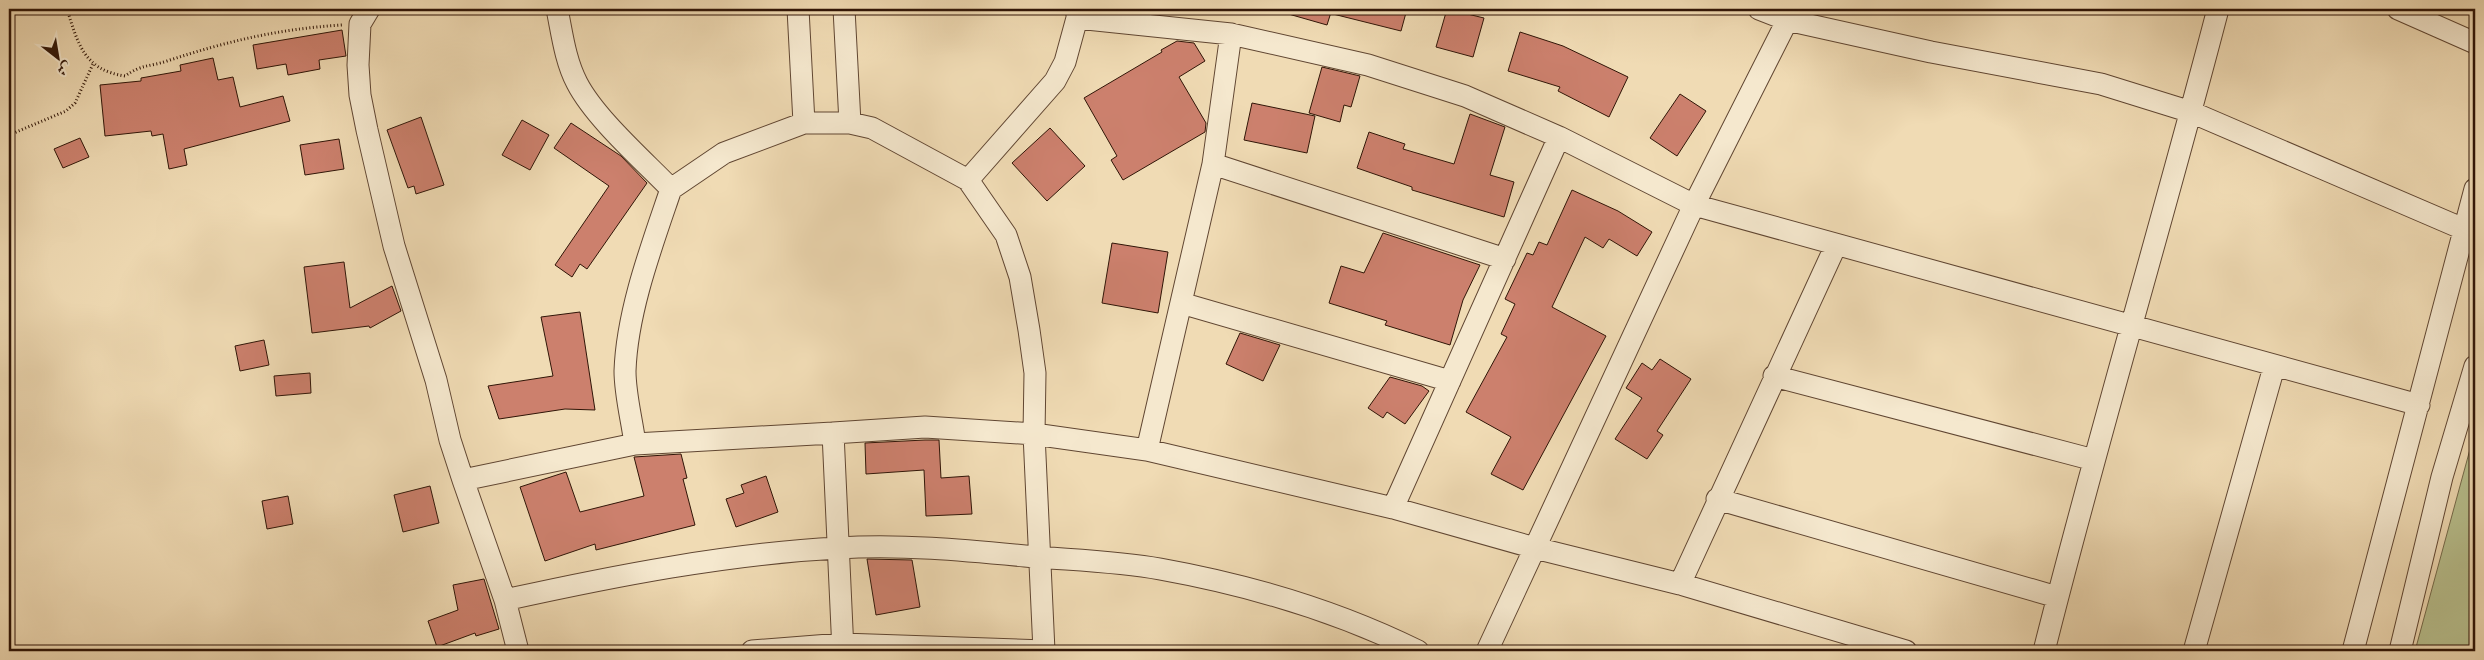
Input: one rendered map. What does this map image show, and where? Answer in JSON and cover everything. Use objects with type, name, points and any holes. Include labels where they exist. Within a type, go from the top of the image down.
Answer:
[{"type":"street","points":[[557,9],[568,63],[577,83],[592,107],[671,189]]},
{"type":"street","points":[[798,9],[804,122]]},
{"type":"street","points":[[844,9],[850,123]]},
{"type":"street","points":[[1759,9],[1790,15],[1931,52],[2100,84],[2191,112],[2469,231]]},
{"type":"street","points":[[2044,651],[2094,460],[2133,326],[2218,9]]},
{"type":"street","points":[[2398,9],[2475,43]]},
{"type":"street","points":[[968,180],[1054,81],[1065,62],[1077,13],[1231,34],[1368,64],[1465,96],[1559,138],[1694,205],[2133,326],[2274,367],[2419,405]]},
{"type":"street","points":[[1487,651],[1694,205],[1790,15]]},
{"type":"street","points":[[364,16],[358,75],[360,95],[394,246],[436,380],[450,440],[505,600],[518,651]]},
{"type":"street","points":[[1147,450],[1213,164],[1231,34]]},
{"type":"street","points":[[635,444],[625,372],[632,322],[650,252],[671,189],[724,153],[804,122],[850,123],[872,128],[968,180],[1006,235],[1020,278],[1035,374],[1034,434],[1045,651],[843,648],[752,651]]},
{"type":"street","points":[[1393,508],[1559,138]]},
{"type":"street","points":[[1213,164],[1505,259]]},
{"type":"street","points":[[2353,651],[2419,405],[2469,231],[2475,189]]},
{"type":"street","points":[[1680,584],[1717,499],[1836,245]]},
{"type":"street","points":[[1181,303],[1450,381]]},
{"type":"street","points":[[2400,651],[2442,477],[2475,366]]},
{"type":"street","points":[[2194,651],[2274,367]]},
{"type":"street","points":[[1774,376],[2094,460]]},
{"type":"street","points":[[463,480],[635,444],[925,427],[1034,434],[1147,450],[1393,508],[1535,548],[1680,584],[1906,651]]},
{"type":"street","points":[[833,433],[843,648]]},
{"type":"street","points":[[1717,499],[2057,597]]},
{"type":"street","points":[[505,600],[595,580],[716,561],[839,548],[942,548],[1158,568],[1263,591],[1376,631],[1418,651]]},
{"type":"path","points":[[67,9],[76,36],[93,64],[104,72],[125,76],[139,66],[157,64],[246,37],[364,16]]},
{"type":"path","points":[[9,134],[66,111],[75,102],[93,64]]},
{"type":"green space","points":[[2475,431],[2475,651],[2415,651]]},
{"type":"building","points":[[1286,9],[1332,9],[1327,25],[1285,13]]},
{"type":"building","points":[[1334,9],[1407,9],[1401,31],[1333,14]]},
{"type":"building","points":[[1447,9],[1484,18],[1473,57],[1436,47]]},
{"type":"building","points":[[342,30],[346,56],[319,60],[320,69],[288,75],[286,64],[257,69],[253,45]]},
{"type":"building","points":[[1520,32],[1563,46],[1628,77],[1609,117],[1558,91],[1560,87],[1508,71]]},
{"type":"building","points":[[1177,41],[1194,43],[1205,61],[1179,77],[1206,123],[1205,132],[1123,180],[1111,160],[1117,156],[1084,98],[1162,52],[1161,50]]},
{"type":"building","points":[[213,58],[218,80],[233,77],[240,107],[283,96],[290,121],[184,149],[187,165],[169,169],[163,134],[152,136],[151,131],[105,136],[100,85],[141,81],[141,78],[181,71],[180,65]]},
{"type":"building","points":[[1322,67],[1360,76],[1351,107],[1344,105],[1340,122],[1309,113]]},
{"type":"building","points":[[1680,94],[1706,111],[1677,156],[1650,138]]},
{"type":"building","points":[[1252,103],[1315,116],[1307,153],[1244,140]]},
{"type":"building","points":[[1470,114],[1505,127],[1490,175],[1514,182],[1504,217],[1412,190],[1412,187],[1357,168],[1369,132],[1405,144],[1403,149],[1454,164]]},
{"type":"building","points":[[421,117],[444,185],[416,194],[414,186],[408,188],[387,130]]},
{"type":"building","points":[[522,120],[549,135],[530,170],[502,155]]},
{"type":"building","points":[[571,123],[621,156],[647,183],[587,269],[580,264],[572,277],[555,265],[609,186],[554,148]]},
{"type":"building","points":[[1050,128],[1085,166],[1047,201],[1012,163]]},
{"type":"building","points":[[80,138],[89,157],[63,168],[54,149]]},
{"type":"building","points":[[339,139],[344,169],[305,175],[300,145]]},
{"type":"building","points":[[1572,190],[1618,211],[1652,232],[1637,256],[1609,239],[1603,248],[1585,237],[1552,307],[1606,336],[1523,490],[1491,474],[1511,437],[1466,412],[1507,337],[1501,334],[1515,304],[1505,299],[1527,253],[1533,255],[1539,242],[1547,245]]},
{"type":"building","points":[[1383,233],[1480,265],[1463,300],[1450,345],[1385,325],[1387,321],[1329,303],[1341,266],[1364,273]]},
{"type":"building","points":[[1112,243],[1168,252],[1158,313],[1102,303]]},
{"type":"building","points":[[344,262],[350,308],[392,286],[401,311],[370,328],[369,326],[312,333],[304,267]]},
{"type":"building","points":[[580,312],[595,410],[565,409],[499,419],[488,386],[553,376],[541,317]]},
{"type":"building","points":[[1240,333],[1280,345],[1263,381],[1226,364]]},
{"type":"building","points":[[264,340],[269,365],[240,371],[235,346]]},
{"type":"building","points":[[1660,359],[1691,379],[1657,431],[1663,435],[1647,459],[1615,439],[1642,398],[1626,388],[1642,363],[1652,370]]},
{"type":"building","points":[[310,373],[311,393],[276,396],[274,376]]},
{"type":"building","points":[[1390,377],[1422,386],[1429,391],[1405,424],[1387,412],[1383,418],[1368,408]]},
{"type":"building","points":[[939,440],[941,478],[969,476],[972,514],[926,516],[924,470],[866,474],[865,443]]},
{"type":"building","points":[[681,454],[687,478],[683,479],[695,525],[596,550],[595,544],[545,561],[520,487],[566,472],[580,512],[644,496],[634,457]]},
{"type":"building","points":[[766,476],[778,512],[736,527],[726,499],[744,493],[741,485]]},
{"type":"building","points":[[430,486],[439,523],[403,532],[394,495]]},
{"type":"building","points":[[288,496],[293,524],[267,529],[262,501]]},
{"type":"building","points":[[867,559],[912,560],[920,607],[876,615]]},
{"type":"building","points":[[484,579],[499,629],[476,636],[475,633],[437,647],[428,621],[458,610],[453,585]]}]
